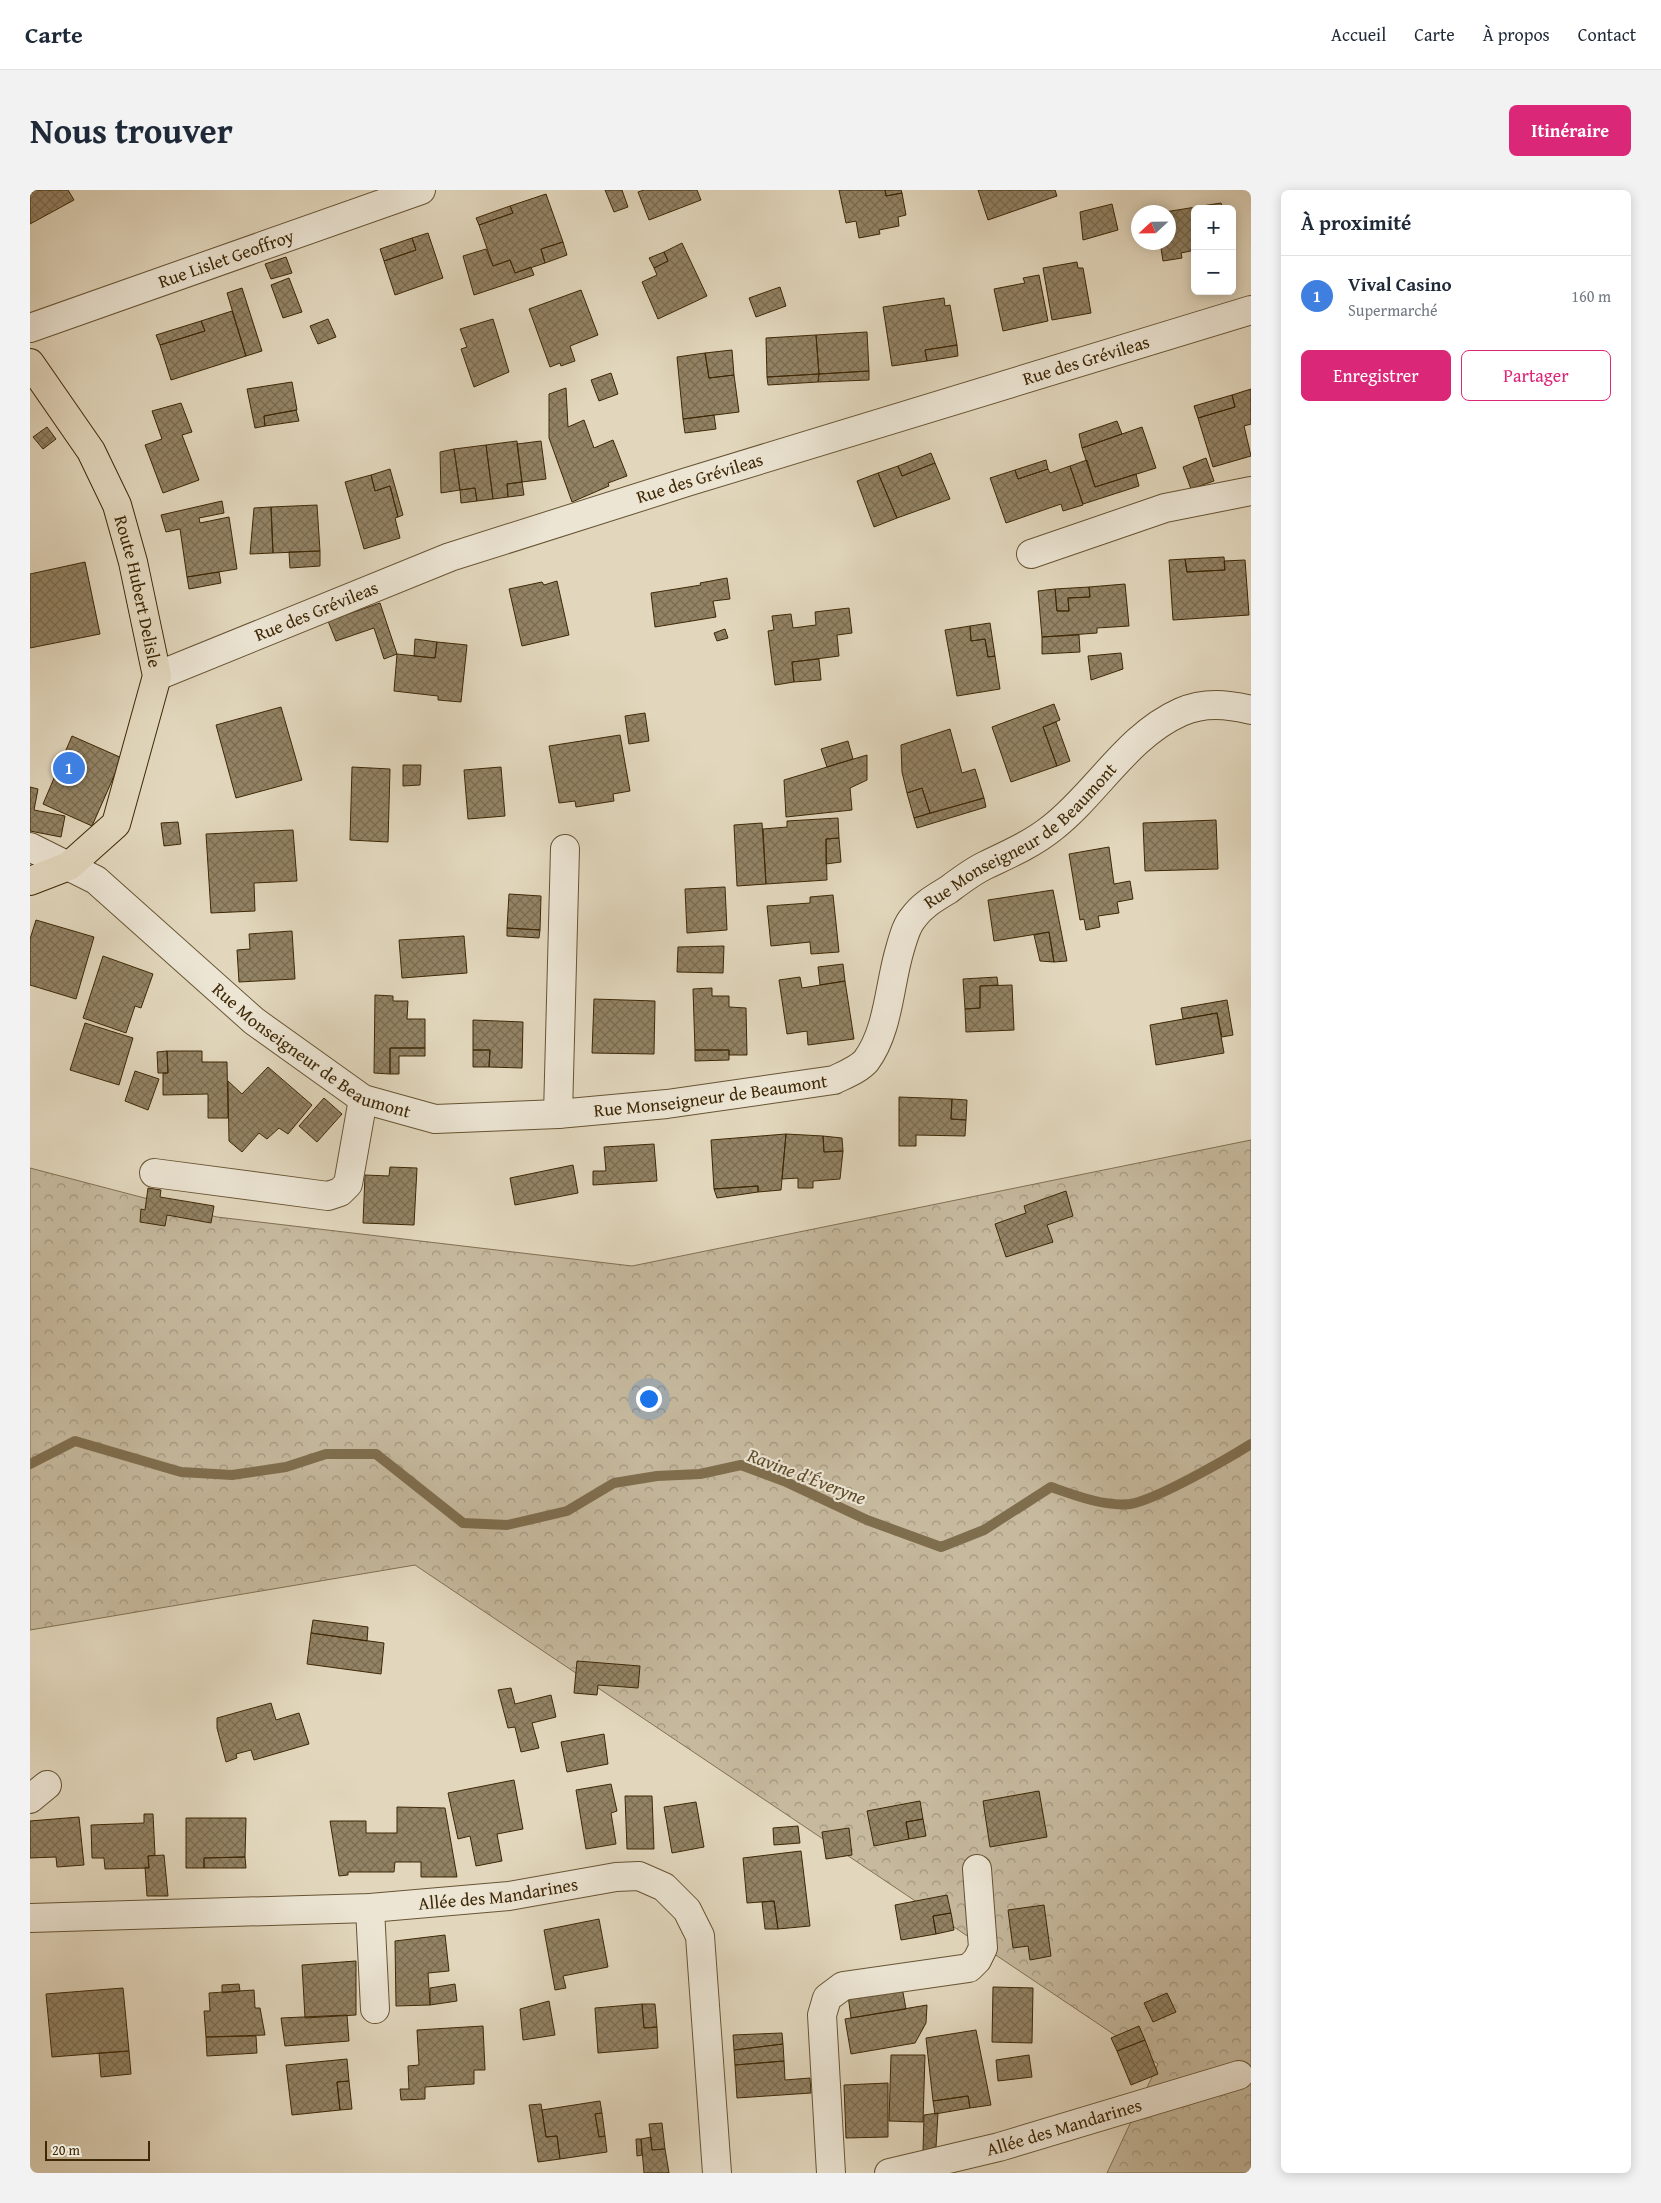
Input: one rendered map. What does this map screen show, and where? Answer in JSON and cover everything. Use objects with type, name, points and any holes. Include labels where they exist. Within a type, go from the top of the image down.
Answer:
[{"type":"main road","name":"Route Hubert Delisle","points":[[30,363],[91,451],[117,505],[133,562],[157,676],[116,824],[69,866],[30,881]]},
{"type":"street","name":"Rue Lislet Geoffroy","points":[[30,328],[421,190]]},
{"type":"street","name":"Rue des Grévileas","points":[[157,676],[450,557],[696,479],[1251,310]]},
{"type":"street","points":[[1031,554],[1165,508],[1251,491]]},
{"type":"street","name":"Rue Monseigneur de Beaumont","points":[[30,847],[96,880],[254,1021],[363,1099],[435,1119],[558,1114],[667,1104],[834,1080],[852,1072],[865,1061],[882,1029],[896,962],[904,936],[911,919],[923,906],[985,865],[1014,853],[1051,829],[1080,804],[1114,765],[1153,728],[1181,712],[1209,704],[1251,710]]},
{"type":"street","points":[[558,1114],[565,849]]},
{"type":"street","points":[[154,1173],[328,1196],[334,1194],[348,1184],[363,1099]]},
{"type":"street","points":[[831,2173],[822,2015],[827,1998],[843,1986],[969,1968],[978,1960],[983,1948],[977,1869]]},
{"type":"street","name":"Allée des Mandarines","points":[[30,1918],[370,1908],[509,1896],[616,1877],[639,1876],[664,1887],[687,1910],[700,1936],[717,2173]]},
{"type":"street","points":[[370,1908],[375,2009]]},
{"type":"street","name":"Allée des Mandarines","points":[[889,2173],[999,2147],[1239,2075]]},
{"type":"green space","points":[[1251,1140],[1251,2173],[1107,2173],[1158,2064],[415,1565],[30,1630],[30,1168],[217,1217],[632,1266]]},
{"type":"building","points":[[30,190],[68,190],[74,200],[30,224]]},
{"type":"building","points":[[605,190],[622,190],[628,207],[614,212]]},
{"type":"building","points":[[644,190],[697,190],[701,200],[649,220],[638,192]]},
{"type":"building","points":[[839,190],[885,190],[886,196],[902,193],[906,215],[898,217],[899,226],[879,230],[880,234],[859,238],[856,221],[846,223]]},
{"type":"building","points":[[885,190],[901,190],[902,193],[886,196]]},
{"type":"building","points":[[978,190],[1055,190],[1057,196],[988,220]]},
{"type":"building","points":[[546,194],[563,242],[541,249],[545,263],[515,273],[510,260],[493,266],[479,225],[513,213],[510,206]]},
{"type":"building","points":[[1112,204],[1118,230],[1083,240],[1080,212]]},
{"type":"building","points":[[510,206],[513,213],[479,225],[476,218]]},
{"type":"building","points":[[1191,208],[1191,251],[1181,253],[1182,258],[1163,261],[1161,250],[1176,250],[1176,210]]},
{"type":"building","points":[[428,233],[443,278],[395,295],[384,261],[416,250],[412,238]]},
{"type":"building","points":[[412,238],[416,250],[384,261],[380,249]]},
{"type":"building","points":[[563,242],[567,255],[545,263],[541,249]]},
{"type":"building","points":[[682,243],[707,296],[658,319],[642,282],[657,275],[654,268],[668,261],[664,252]]},
{"type":"building","points":[[486,249],[493,266],[510,260],[515,273],[531,267],[534,275],[474,295],[463,256]]},
{"type":"building","points":[[664,252],[668,261],[654,268],[649,258]]},
{"type":"building","points":[[286,257],[292,273],[271,279],[265,264]]},
{"type":"building","points":[[1077,262],[1078,268],[1083,268],[1091,313],[1052,320],[1043,268]]},
{"type":"building","points":[[1039,275],[1048,321],[1003,331],[994,289],[1025,283],[1023,278]]},
{"type":"building","points":[[289,278],[302,312],[283,318],[271,285]]},
{"type":"building","points":[[780,287],[786,306],[756,317],[749,298]]},
{"type":"building","points":[[242,288],[262,351],[246,356],[227,293]]},
{"type":"building","points":[[581,290],[598,335],[570,346],[575,361],[561,366],[560,363],[550,367],[529,309]]},
{"type":"building","points":[[944,298],[945,306],[950,305],[957,345],[925,350],[927,361],[892,366],[883,307]]},
{"type":"building","points":[[232,311],[246,356],[171,380],[160,345],[205,331],[201,321]]},
{"type":"building","points":[[328,319],[336,337],[318,344],[310,326]]},
{"type":"building","points":[[493,319],[509,372],[474,387],[461,349],[467,347],[460,329]]},
{"type":"building","points":[[201,321],[205,331],[160,345],[156,335]]},
{"type":"building","points":[[867,332],[869,371],[819,374],[816,335]]},
{"type":"building","points":[[816,335],[819,374],[767,377],[766,338]]},
{"type":"building","points":[[957,345],[958,356],[927,361],[925,350]]},
{"type":"building","points":[[732,350],[734,375],[709,378],[705,353]]},
{"type":"building","points":[[705,353],[709,378],[734,375],[739,412],[683,419],[677,357]]},
{"type":"building","points":[[869,371],[869,380],[818,382],[819,374]]},
{"type":"building","points":[[611,373],[618,394],[599,401],[591,380]]},
{"type":"building","points":[[819,374],[818,382],[768,385],[767,377]]},
{"type":"building","points":[[292,382],[297,410],[264,416],[265,426],[255,428],[247,389]]},
{"type":"building","points":[[566,388],[568,427],[584,420],[594,448],[613,440],[627,476],[608,483],[609,486],[572,502],[549,438],[549,394]]},
{"type":"building","points":[[1251,389],[1251,424],[1244,426],[1251,456],[1213,467],[1198,418],[1235,407],[1232,395]]},
{"type":"building","points":[[1232,395],[1235,407],[1198,418],[1194,406]]},
{"type":"building","points":[[181,403],[192,432],[182,435],[199,480],[163,493],[145,445],[162,439],[152,411]]},
{"type":"building","points":[[296,410],[299,421],[265,426],[264,416]]},
{"type":"building","points":[[714,415],[716,429],[685,433],[683,419]]},
{"type":"building","points":[[1117,421],[1122,434],[1082,448],[1079,434]]},
{"type":"building","points":[[47,427],[56,439],[43,449],[33,437]]},
{"type":"building","points":[[1142,427],[1156,468],[1095,487],[1082,448]]},
{"type":"building","points":[[517,441],[522,482],[507,484],[508,497],[493,499],[486,445]]},
{"type":"building","points":[[541,441],[546,479],[522,482],[517,444]]},
{"type":"building","points":[[486,445],[493,499],[477,501],[475,488],[460,490],[454,449]]},
{"type":"building","points":[[454,449],[460,490],[441,493],[440,452]]},
{"type":"building","points":[[931,453],[935,463],[902,476],[898,466]]},
{"type":"building","points":[[1206,458],[1214,481],[1191,489],[1183,467]]},
{"type":"building","points":[[1046,460],[1048,469],[1018,479],[1015,470]]},
{"type":"building","points":[[1087,460],[1095,487],[1136,474],[1139,486],[1083,504],[1070,466]]},
{"type":"building","points":[[935,463],[950,499],[897,518],[878,473],[898,466],[902,476]]},
{"type":"building","points":[[1070,466],[1083,505],[1063,511],[1061,504],[1006,523],[990,478],[1015,470],[1018,479],[1048,469],[1050,473]]},
{"type":"building","points":[[390,469],[403,515],[398,517],[390,486],[375,491],[371,475]]},
{"type":"building","points":[[878,473],[897,518],[874,527],[857,481]]},
{"type":"building","points":[[371,475],[375,491],[390,486],[398,517],[395,518],[400,538],[364,549],[345,482]]},
{"type":"building","points":[[522,482],[524,495],[508,497],[507,484]]},
{"type":"building","points":[[475,488],[477,501],[461,503],[460,490]]},
{"type":"building","points":[[222,501],[224,513],[199,518],[200,523],[229,517],[237,569],[187,577],[180,529],[166,532],[161,515]]},
{"type":"building","points":[[317,505],[320,551],[273,553],[271,507]]},
{"type":"building","points":[[271,507],[273,553],[250,554],[254,508]]},
{"type":"building","points":[[320,551],[320,566],[290,568],[289,552]]},
{"type":"building","points":[[1224,557],[1225,570],[1187,572],[1185,559]]},
{"type":"building","points":[[1185,559],[1187,572],[1225,570],[1224,561],[1245,560],[1249,615],[1173,620],[1169,560]]},
{"type":"building","points":[[85,562],[100,634],[30,648],[30,574]]},
{"type":"building","points":[[219,572],[221,583],[189,589],[187,577]]},
{"type":"building","points":[[727,578],[730,599],[713,601],[716,617],[655,627],[651,593],[701,585],[700,583]]},
{"type":"building","points":[[557,581],[569,635],[522,646],[509,589],[542,582],[544,585]]},
{"type":"building","points":[[1125,584],[1129,626],[1097,628],[1097,633],[1042,637],[1038,591],[1055,589],[1057,611],[1069,611],[1068,598],[1090,597],[1089,587]]},
{"type":"building","points":[[1089,587],[1090,597],[1068,598],[1069,611],[1057,611],[1055,589]]},
{"type":"building","points":[[380,603],[397,654],[384,659],[374,628],[336,641],[328,621]]},
{"type":"building","points":[[849,608],[852,633],[837,635],[839,656],[792,662],[794,682],[775,685],[768,631],[774,630],[772,616],[791,614],[793,628],[816,625],[815,612]]},
{"type":"building","points":[[990,623],[995,656],[988,657],[985,639],[971,641],[970,626]]},
{"type":"building","points":[[970,626],[971,641],[985,639],[988,657],[995,656],[1000,689],[957,696],[945,630]]},
{"type":"building","points":[[725,629],[728,638],[717,641],[714,633]]},
{"type":"building","points":[[1079,635],[1080,652],[1042,654],[1042,637]]},
{"type":"building","points":[[415,639],[437,642],[435,658],[414,656]]},
{"type":"building","points":[[437,642],[467,645],[461,702],[438,700],[438,696],[394,691],[397,654],[435,658]]},
{"type":"building","points":[[1121,653],[1123,669],[1091,680],[1088,656]]},
{"type":"building","points":[[819,659],[821,680],[794,682],[792,662]]},
{"type":"building","points":[[1054,704],[1060,720],[1043,727],[1057,766],[1011,782],[992,727]]},
{"type":"building","points":[[281,707],[302,780],[236,798],[216,725]]},
{"type":"building","points":[[645,713],[649,741],[629,744],[625,716]]},
{"type":"building","points":[[1056,722],[1070,761],[1057,766],[1043,727]]},
{"type":"building","points":[[950,729],[962,773],[975,769],[984,798],[930,813],[922,788],[907,793],[902,772],[901,745]]},
{"type":"building","points":[[620,735],[630,791],[613,794],[614,801],[576,807],[575,801],[559,803],[549,746]]},
{"type":"building","points":[[72,736],[122,758],[92,826],[43,804]]},
{"type":"building","points":[[848,741],[853,759],[827,767],[821,749]]},
{"type":"building","points":[[867,755],[867,780],[850,788],[852,810],[786,817],[784,780]]},
{"type":"building","points":[[403,765],[421,765],[420,785],[403,786]]},
{"type":"building","points":[[352,767],[390,769],[388,842],[350,840]]},
{"type":"building","points":[[501,767],[505,816],[468,819],[464,770]]},
{"type":"building","points":[[30,787],[38,789],[34,810],[65,816],[61,837],[30,831]]},
{"type":"building","points":[[922,788],[930,813],[914,818],[907,793]]},
{"type":"building","points":[[984,798],[986,807],[917,828],[914,818]]},
{"type":"building","points":[[838,818],[839,838],[826,839],[827,880],[766,884],[763,829],[787,827],[787,821]]},
{"type":"building","points":[[1216,820],[1218,869],[1145,871],[1143,823]]},
{"type":"building","points":[[178,822],[181,844],[164,846],[161,823]]},
{"type":"building","points":[[762,823],[766,884],[737,886],[734,825]]},
{"type":"building","points":[[293,830],[297,881],[254,883],[255,911],[211,913],[206,834]]},
{"type":"building","points":[[839,838],[841,862],[826,864],[826,839]]},
{"type":"building","points":[[1109,847],[1114,884],[1130,881],[1133,899],[1117,902],[1119,913],[1098,916],[1100,927],[1086,930],[1084,919],[1080,920],[1069,854]]},
{"type":"building","points":[[725,887],[727,930],[687,933],[685,889]]},
{"type":"building","points":[[1053,890],[1067,961],[1054,962],[1049,932],[994,941],[988,900]]},
{"type":"building","points":[[509,894],[541,896],[540,930],[507,928]]},
{"type":"building","points":[[833,895],[839,952],[811,954],[810,942],[771,946],[767,906],[810,903],[810,897]]},
{"type":"building","points":[[36,920],[94,937],[76,999],[30,985],[30,939]]},
{"type":"building","points":[[507,928],[540,930],[539,938],[507,936]]},
{"type":"building","points":[[292,931],[295,979],[239,982],[237,950],[250,949],[249,934]]},
{"type":"building","points":[[1049,932],[1054,962],[1040,961],[1034,935]]},
{"type":"building","points":[[464,936],[467,973],[402,978],[399,940]]},
{"type":"building","points":[[724,946],[723,973],[677,972],[678,947]]},
{"type":"building","points":[[103,956],[153,974],[141,1008],[135,1006],[126,1033],[83,1018]]},
{"type":"building","points":[[843,964],[845,981],[820,985],[818,967]]},
{"type":"building","points":[[800,977],[802,988],[845,981],[854,1039],[808,1045],[807,1031],[787,1034],[779,980]]},
{"type":"building","points":[[997,977],[998,985],[980,986],[980,1008],[965,1009],[963,979]]},
{"type":"building","points":[[1012,985],[1014,1030],[966,1032],[965,1009],[980,1008],[980,986]]},
{"type":"building","points":[[712,988],[712,996],[729,996],[729,1007],[746,1008],[747,1055],[729,1055],[729,1050],[695,1050],[693,989]]},
{"type":"building","points":[[375,995],[393,996],[393,1001],[408,1001],[407,1019],[425,1019],[425,1048],[390,1048],[390,1074],[374,1073]]},
{"type":"building","points":[[594,999],[655,1001],[654,1054],[592,1053]]},
{"type":"building","points":[[1227,1000],[1233,1035],[1222,1037],[1217,1013],[1183,1019],[1181,1008]]},
{"type":"building","points":[[1217,1013],[1224,1053],[1156,1065],[1150,1025]]},
{"type":"building","points":[[473,1020],[523,1022],[522,1068],[489,1067],[490,1050],[473,1050]]},
{"type":"building","points":[[85,1023],[133,1038],[119,1085],[70,1070]]},
{"type":"building","points":[[390,1048],[425,1048],[425,1056],[399,1056],[399,1074],[390,1074]]},
{"type":"building","points":[[473,1050],[490,1050],[489,1067],[473,1067]]},
{"type":"building","points":[[695,1050],[729,1050],[729,1060],[695,1061]]},
{"type":"building","points":[[167,1051],[202,1051],[202,1062],[227,1062],[228,1118],[208,1118],[208,1094],[163,1095],[163,1073],[168,1073]]},
{"type":"building","points":[[167,1051],[168,1073],[158,1073],[157,1052]]},
{"type":"building","points":[[268,1067],[312,1105],[288,1134],[279,1128],[267,1139],[259,1133],[242,1152],[229,1141],[228,1081],[242,1094]]},
{"type":"building","points":[[135,1071],[159,1079],[148,1110],[125,1101]]},
{"type":"building","points":[[899,1097],[952,1099],[951,1119],[966,1120],[965,1136],[916,1135],[916,1146],[899,1146]]},
{"type":"building","points":[[324,1098],[342,1114],[317,1142],[299,1126]]},
{"type":"building","points":[[952,1099],[967,1100],[966,1120],[951,1119]]},
{"type":"building","points":[[786,1134],[823,1136],[824,1152],[843,1151],[840,1179],[813,1181],[813,1188],[798,1188],[798,1178],[782,1179]]},
{"type":"building","points":[[786,1134],[781,1190],[758,1192],[758,1186],[714,1189],[711,1140]]},
{"type":"building","points":[[823,1136],[842,1138],[843,1151],[824,1152]]},
{"type":"building","points":[[654,1144],[657,1181],[593,1185],[593,1171],[606,1171],[604,1147]]},
{"type":"building","points":[[573,1165],[578,1193],[515,1205],[510,1178]]},
{"type":"building","points":[[390,1167],[417,1168],[414,1225],[363,1223],[365,1175],[389,1176]]},
{"type":"building","points":[[758,1186],[758,1192],[717,1198],[714,1189]]},
{"type":"building","points":[[148,1188],[161,1190],[160,1197],[214,1206],[211,1223],[167,1215],[165,1226],[140,1222],[141,1209],[145,1210]]},
{"type":"building","points":[[1066,1191],[1073,1216],[1047,1225],[1053,1242],[1006,1257],[995,1224],[1026,1213],[1024,1206]]},
{"type":"building","points":[[313,1620],[368,1627],[367,1641],[311,1633]]},
{"type":"building","points":[[311,1633],[384,1643],[381,1674],[307,1664]]},
{"type":"building","points":[[577,1661],[640,1666],[638,1688],[598,1685],[597,1695],[574,1693]]},
{"type":"building","points":[[511,1688],[515,1704],[551,1695],[556,1717],[532,1723],[539,1748],[521,1752],[515,1727],[508,1728],[498,1690]]},
{"type":"building","points":[[271,1703],[276,1720],[299,1713],[309,1744],[254,1760],[251,1750],[236,1754],[237,1758],[226,1762],[217,1728],[217,1718]]},
{"type":"building","points":[[604,1734],[608,1764],[567,1772],[561,1742]]},
{"type":"building","points":[[514,1780],[523,1829],[497,1834],[502,1861],[476,1866],[470,1836],[458,1839],[448,1793]]},
{"type":"building","points":[[611,1784],[617,1811],[611,1813],[616,1844],[586,1849],[576,1790]]},
{"type":"building","points":[[1039,1791],[1047,1837],[990,1847],[983,1801]]},
{"type":"building","points":[[625,1796],[652,1796],[654,1849],[627,1849]]},
{"type":"building","points":[[920,1801],[923,1819],[906,1822],[909,1839],[874,1846],[867,1811]]},
{"type":"building","points":[[696,1802],[704,1847],[672,1853],[664,1807]]},
{"type":"building","points":[[397,1807],[445,1808],[457,1877],[421,1877],[421,1862],[395,1862],[394,1872],[348,1872],[348,1875],[339,1876],[330,1821],[366,1821],[366,1833],[397,1833]]},
{"type":"building","points":[[144,1814],[153,1814],[155,1855],[148,1856],[149,1868],[105,1869],[104,1858],[92,1858],[91,1825],[144,1823]]},
{"type":"building","points":[[79,1817],[84,1865],[57,1867],[56,1857],[30,1858],[30,1821]]},
{"type":"building","points":[[186,1818],[246,1818],[245,1857],[204,1858],[204,1868],[186,1868]]},
{"type":"building","points":[[923,1819],[926,1836],[909,1839],[906,1822]]},
{"type":"building","points":[[798,1826],[800,1843],[774,1845],[773,1828]]},
{"type":"building","points":[[849,1828],[852,1855],[826,1859],[822,1832]]},
{"type":"building","points":[[801,1851],[810,1926],[778,1929],[774,1901],[747,1903],[743,1858]]},
{"type":"building","points":[[164,1855],[168,1896],[147,1896],[145,1867],[149,1868],[148,1856]]},
{"type":"building","points":[[245,1857],[246,1868],[204,1868],[204,1858]]},
{"type":"building","points":[[947,1895],[951,1913],[933,1916],[936,1934],[901,1940],[895,1905]]},
{"type":"building","points":[[774,1901],[778,1929],[765,1929],[762,1902]]},
{"type":"building","points":[[1044,1905],[1051,1956],[1030,1960],[1028,1946],[1013,1948],[1008,1910]]},
{"type":"building","points":[[951,1913],[954,1930],[936,1934],[933,1916]]},
{"type":"building","points":[[599,1919],[608,1967],[563,1976],[566,1988],[555,1990],[544,1930]]},
{"type":"building","points":[[445,1935],[449,1971],[428,1973],[430,2005],[396,2006],[395,1941]]},
{"type":"building","points":[[356,1961],[356,2015],[305,2018],[302,1965]]},
{"type":"building","points":[[239,1984],[240,1991],[222,1993],[222,1985]]},
{"type":"building","points":[[455,1984],[457,2001],[430,2005],[430,1988]]},
{"type":"building","points":[[902,1987],[906,2009],[851,2018],[848,1995]]},
{"type":"building","points":[[993,1987],[1033,1988],[1032,2043],[992,2042]]},
{"type":"building","points":[[123,1988],[129,2051],[52,2057],[46,1994]]},
{"type":"building","points":[[254,1990],[255,2008],[260,2008],[265,2035],[206,2037],[204,2011],[210,2011],[209,1993]]},
{"type":"building","points":[[1167,1993],[1176,2012],[1153,2022],[1144,2003]]},
{"type":"building","points":[[549,2001],[555,2035],[523,2040],[520,2009]]},
{"type":"building","points":[[642,2004],[655,2004],[657,2027],[644,2028]]},
{"type":"building","points":[[642,2004],[644,2028],[657,2027],[658,2048],[598,2053],[595,2008]]},
{"type":"building","points":[[927,2005],[926,2023],[915,2043],[851,2054],[845,2019]]},
{"type":"building","points":[[347,2015],[349,2041],[285,2046],[281,2018]]},
{"type":"building","points":[[483,2026],[485,2070],[474,2070],[474,2084],[425,2087],[425,2099],[401,2100],[400,2089],[409,2089],[408,2066],[419,2065],[417,2030]]},
{"type":"building","points":[[1139,2026],[1145,2040],[1117,2051],[1111,2038]]},
{"type":"building","points":[[976,2030],[991,2105],[970,2108],[968,2096],[933,2101],[926,2038]]},
{"type":"building","points":[[782,2033],[783,2044],[734,2050],[733,2035]]},
{"type":"building","points":[[256,2036],[257,2053],[207,2056],[206,2037]]},
{"type":"building","points":[[1145,2040],[1158,2074],[1131,2085],[1117,2051]]},
{"type":"building","points":[[783,2044],[784,2061],[735,2065],[734,2050]]},
{"type":"building","points":[[129,2051],[131,2074],[101,2077],[99,2053]]},
{"type":"building","points":[[891,2055],[925,2055],[923,2122],[889,2121]]},
{"type":"building","points":[[1029,2055],[1032,2077],[998,2081],[996,2060]]},
{"type":"building","points":[[347,2059],[349,2081],[337,2082],[340,2110],[292,2115],[286,2065]]},
{"type":"building","points":[[784,2061],[785,2080],[810,2078],[811,2093],[737,2098],[735,2065]]},
{"type":"building","points":[[349,2081],[352,2109],[340,2110],[337,2082]]},
{"type":"building","points":[[888,2083],[888,2137],[846,2138],[844,2085]]},
{"type":"building","points":[[968,2096],[970,2108],[935,2114],[933,2101]]},
{"type":"building","points":[[600,2101],[602,2113],[595,2114],[599,2137],[605,2136],[607,2152],[560,2159],[557,2136],[546,2137],[542,2110]]},
{"type":"building","points":[[541,2104],[546,2137],[557,2136],[560,2159],[538,2162],[529,2105]]},
{"type":"building","points":[[602,2113],[605,2136],[599,2137],[595,2114]]},
{"type":"building","points":[[938,2113],[936,2147],[923,2151],[924,2115]]},
{"type":"building","points":[[662,2123],[665,2149],[652,2150],[649,2124]]},
{"type":"building","points":[[651,2137],[652,2150],[665,2149],[669,2173],[644,2173],[641,2139]]},
{"type":"building","points":[[636,2139],[641,2139],[642,2155],[637,2156]]},
{"type":"waterway","name":"Ravine d'Éveryne","points":[[30,1464],[75,1441],[181,1472],[232,1475],[286,1467],[326,1454],[376,1454],[463,1523],[507,1525],[567,1511],[614,1483],[657,1476],[700,1474],[741,1465],[784,1481],[867,1520],[941,1547],[984,1530],[1051,1487],[1100,1502],[1130,1504],[1142,1501],[1173,1487],[1209,1469],[1251,1444]]},
{"type":"place","name":"Vival Casino","points":[[69,768]]}]
